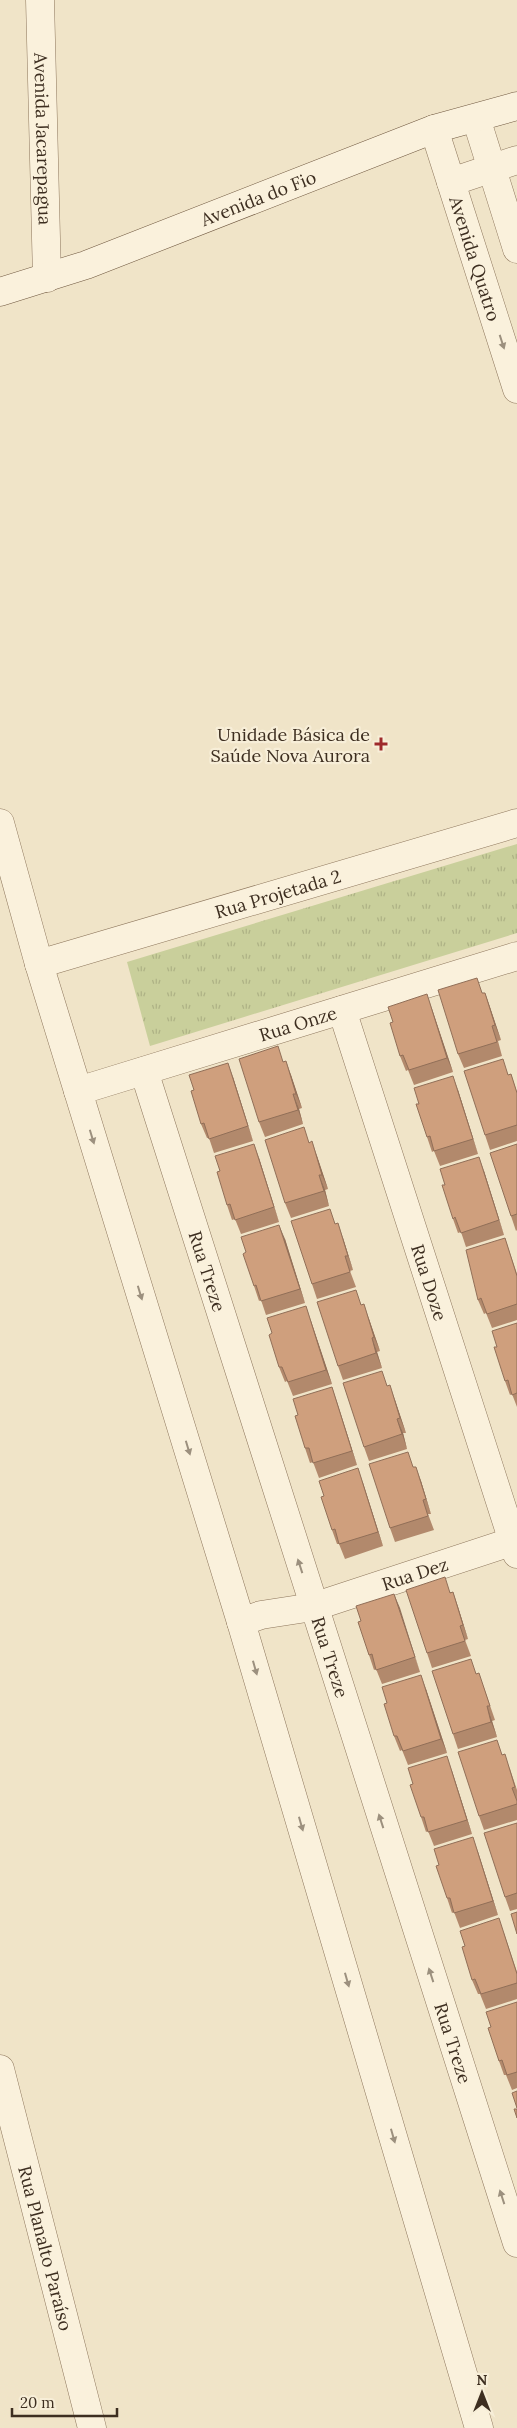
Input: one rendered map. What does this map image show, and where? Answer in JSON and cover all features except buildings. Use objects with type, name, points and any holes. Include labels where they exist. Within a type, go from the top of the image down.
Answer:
[{"type":"street","name":"Avenida Jacarepagua","points":[[40,0],[47,278]]},
{"type":"street","name":"Avenida do Fio","points":[[0,292],[95,262],[434,129],[517,106]]},
{"type":"street","points":[[476,118],[504,164],[517,249]]},
{"type":"street","name":"Avenida Quatro","points":[[434,129],[517,389]]},
{"type":"street","points":[[451,182],[504,164]]},
{"type":"street","points":[[460,210],[509,195]]},
{"type":"street","points":[[0,823],[39,964],[241,1622],[479,2428]]},
{"type":"street","name":"Rua Projetada 2","points":[[39,964],[517,823]]},
{"type":"street","name":"Rua Onze","points":[[78,1091],[517,956]]},
{"type":"street","name":"Rua Doze","points":[[342,1010],[516,1546]]},
{"type":"street","name":"Rua Treze","points":[[144,1071],[517,2243]]},
{"type":"street","name":"Rua Dez","points":[[241,1622],[261,1615],[313,1606],[516,1546]]},
{"type":"street","name":"Rua Planalto Paraíso","points":[[0,2069],[92,2428]]},
{"type":"green space","points":[[517,844],[517,933],[150,1046],[127,962]]},
{"type":"place","name":"Unidade Básica de Saúde Nova Aurora","points":[[381,744]]}]
